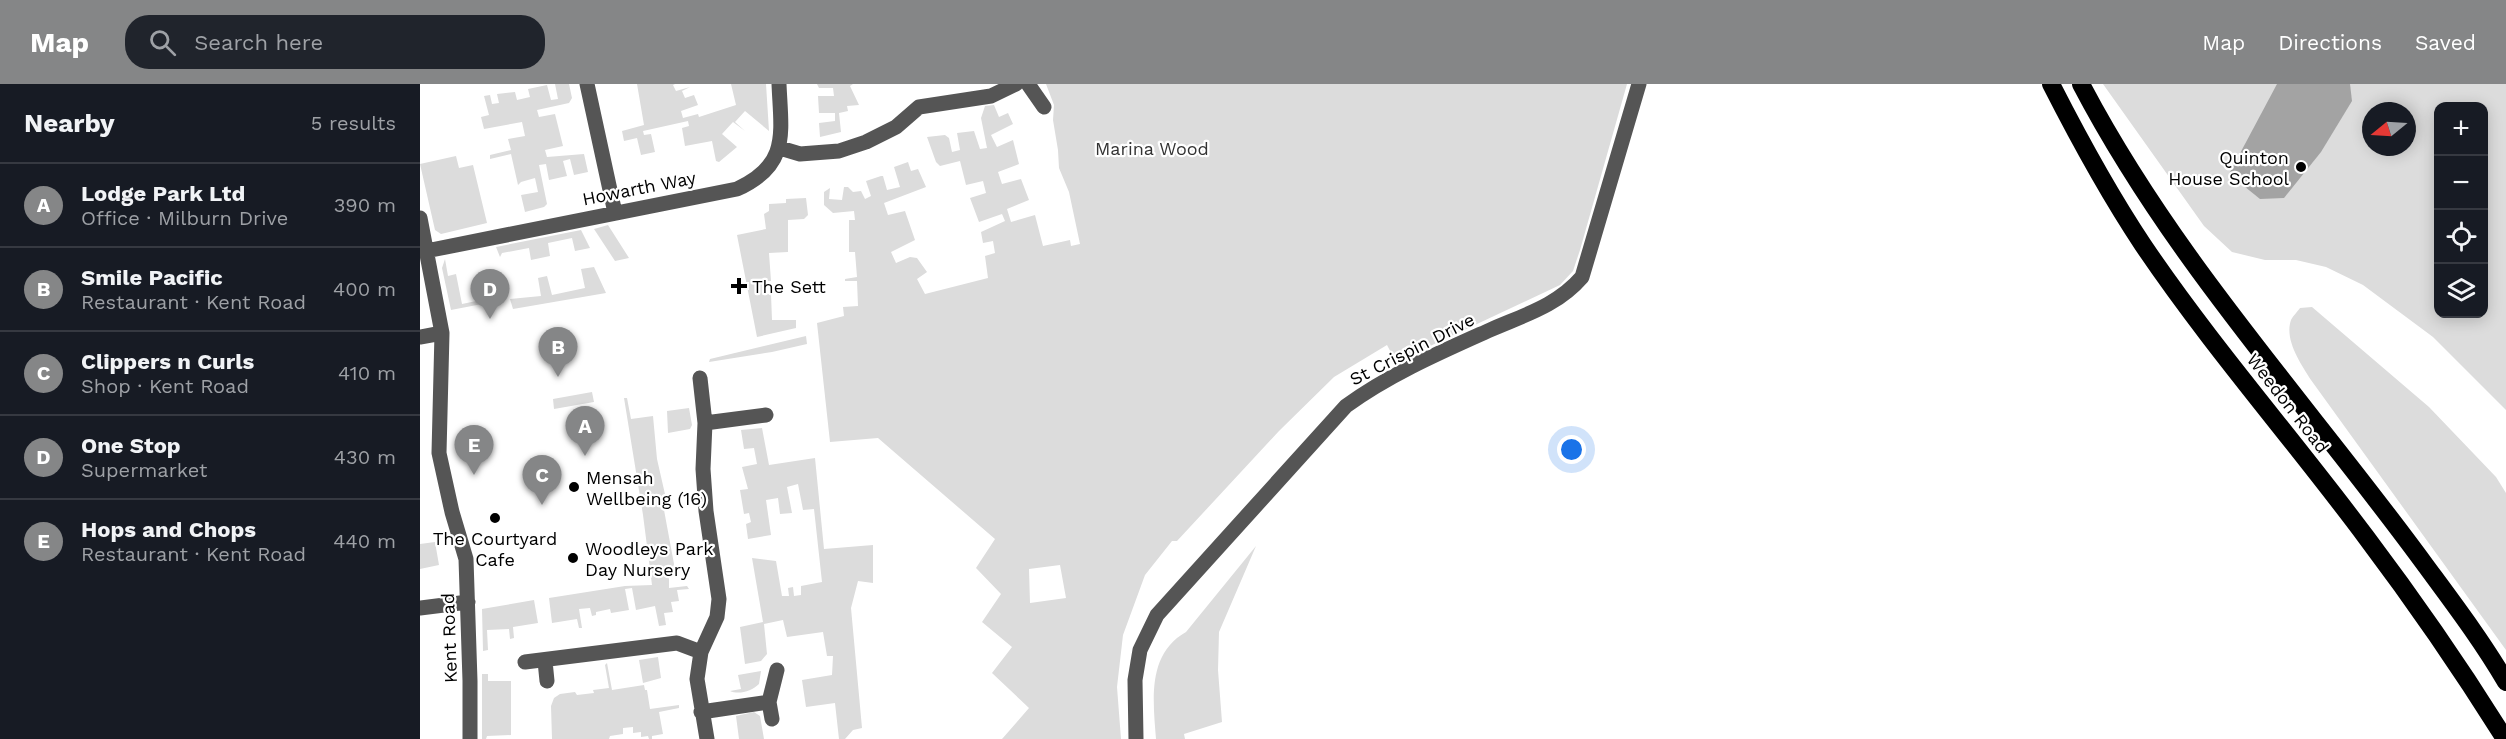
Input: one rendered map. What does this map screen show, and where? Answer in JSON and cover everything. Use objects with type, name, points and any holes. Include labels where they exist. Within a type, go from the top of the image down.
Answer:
[{"type":"highway","name":"Weedon Road","points":[[2051,84],[2075,131],[2143,244],[2222,353],[2367,537],[2468,679],[2505,739]]},
{"type":"highway","name":"Weedon Road","points":[[2081,84],[2163,221],[2218,297],[2395,523],[2485,647],[2506,682]]},
{"type":"street","points":[[587,84],[615,213]]},
{"type":"street","points":[[779,84],[780,148],[800,153],[839,151],[866,142],[896,127],[919,107],[991,96],[1016,84]]},
{"type":"street","points":[[1028,84],[1044,107]]},
{"type":"street","name":"St Crispin Drive","points":[[1136,739],[1135,680],[1140,650],[1157,615],[1346,405],[1373,386],[1489,330],[1547,306],[1568,293],[1582,277],[1639,84]]},
{"type":"street","name":"Howarth Way","points":[[426,251],[737,189],[754,182],[767,171],[780,148]]},
{"type":"street","name":"Kent Road","points":[[420,218],[442,333],[439,453],[452,512],[465,551],[470,739]]},
{"type":"street","points":[[420,337],[442,333]]},
{"type":"street","points":[[699,378],[705,423],[703,469],[706,511],[719,599],[717,617],[705,638],[701,652],[697,679],[706,739]]},
{"type":"street","points":[[705,423],[766,415]]},
{"type":"street","points":[[420,608],[468,602]]},
{"type":"street","points":[[525,662],[677,643],[701,652]]},
{"type":"street","points":[[545,661],[547,681]]},
{"type":"street","points":[[772,719],[769,702],[777,670]]},
{"type":"street","points":[[701,712],[769,702]]},
{"type":"green space","points":[[555,84],[569,84],[572,98],[569,103],[537,110],[539,117],[555,114],[563,146],[545,150],[547,157],[584,154],[588,172],[574,175],[570,159],[563,161],[567,176],[549,180],[546,164],[539,165],[547,204],[525,212],[521,195],[538,192],[535,178],[518,185],[511,154],[490,159],[490,155],[511,150],[508,139],[525,136],[522,122],[484,129],[481,117],[489,115],[484,96],[490,95],[492,104],[499,103],[497,94],[515,92],[517,100],[530,97],[528,89],[547,85],[551,100],[558,99]]},
{"type":"green space","points":[[637,84],[675,84],[673,85],[676,91],[690,87],[682,91],[685,98],[694,95],[698,105],[681,111],[683,118],[698,114],[699,117],[736,105],[731,84],[766,84],[769,131],[745,111],[735,122],[745,131],[733,122],[722,134],[737,147],[719,162],[716,161],[712,141],[685,146],[682,128],[689,126],[688,121],[643,131],[644,135],[651,134],[655,152],[641,155],[637,138],[624,141],[622,131],[644,125]]},
{"type":"green space","points":[[817,84],[853,84],[850,86],[859,105],[847,106],[848,111],[839,113],[841,132],[820,137],[819,123],[835,121],[835,113],[819,113],[818,96],[834,96],[833,88],[819,88]]},
{"type":"green space","name":"Marina Wood","points":[[1046,84],[1627,84],[1573,271],[1560,285],[1396,362],[1387,345],[1334,377],[1279,431],[1177,541],[1172,541],[1145,575],[1123,635],[1117,687],[1121,739],[1002,739],[1029,708],[992,673],[1012,647],[982,622],[1001,594],[976,568],[995,539],[878,438],[830,442],[817,323],[844,316],[843,307],[858,306],[857,281],[845,281],[845,279],[857,277],[855,252],[849,252],[849,220],[855,220],[854,211],[833,213],[824,205],[824,192],[830,188],[829,199],[842,200],[844,187],[848,187],[853,192],[861,191],[865,199],[871,196],[866,181],[881,176],[883,176],[887,190],[900,187],[894,167],[908,162],[911,171],[918,169],[926,187],[884,203],[888,215],[905,211],[915,240],[891,252],[896,263],[910,257],[917,258],[927,272],[917,279],[925,294],[988,278],[985,256],[995,253],[993,241],[983,243],[981,232],[1005,221],[1002,214],[979,222],[970,198],[986,193],[983,181],[966,185],[960,161],[940,166],[936,162],[927,137],[945,135],[949,138],[952,152],[960,150],[957,133],[974,131],[980,149],[987,148],[981,118],[985,106],[994,105],[999,117],[1008,113],[1013,124],[991,135],[997,147],[1013,140],[1019,164],[998,172],[1002,184],[1021,179],[1029,200],[1007,209],[1011,222],[1035,215],[1043,246],[1070,240],[1071,246],[1080,244],[1069,192],[1059,168],[1053,120],[1054,105]],"holes":[[[1060,565],[1066,598],[1030,603],[1029,569]]]},
{"type":"green space","name":"Quinton House School","points":[[2103,84],[2506,84],[2506,410],[2433,337],[2363,285],[2326,267],[2296,260],[2265,260],[2232,252],[2204,226]]},
{"type":"green space","points":[[456,156],[459,168],[473,165],[487,223],[441,234],[435,230],[420,164]]},
{"type":"green space","points":[[806,198],[808,215],[804,219],[788,220],[788,252],[769,253],[771,281],[765,281],[766,294],[771,294],[772,320],[796,320],[796,328],[757,337],[737,235],[766,229],[764,214],[769,211],[769,204],[786,203],[786,199]]},
{"type":"green space","points":[[608,225],[629,258],[615,261],[594,229]]},
{"type":"green space","points":[[581,230],[590,248],[575,251],[572,238],[548,243],[550,256],[531,260],[529,248],[502,253],[500,257],[496,247]]},
{"type":"green space","points":[[445,259],[448,276],[456,274],[462,304],[481,300],[482,304],[451,310],[442,268]]},
{"type":"green space","points":[[594,267],[606,293],[513,309],[510,299],[541,296],[538,278],[547,276],[552,295],[585,288],[581,269]]},
{"type":"green space","points":[[2312,307],[2429,407],[2496,477],[2506,493],[2506,650],[2298,359],[2290,336],[2291,320],[2300,308]]},
{"type":"green space","points":[[806,336],[807,344],[709,362],[710,359]]},
{"type":"green space","points":[[592,392],[594,402],[554,409],[553,399]]},
{"type":"green space","points":[[624,398],[627,398],[631,419],[653,416],[657,459],[667,503],[664,510],[674,564],[673,572],[669,574],[669,588],[687,586],[689,589],[677,590],[679,601],[671,602],[673,612],[664,613],[666,625],[659,626],[655,606],[636,610],[632,588],[625,589],[629,610],[611,613],[610,609],[596,612],[596,615],[592,616],[590,608],[579,609],[582,628],[579,628],[577,619],[552,623],[549,598],[625,586],[652,585]]},
{"type":"green space","points":[[689,408],[692,425],[690,429],[668,433],[667,411]]},
{"type":"green space","points":[[762,428],[769,465],[815,458],[824,549],[873,545],[873,583],[858,581],[851,608],[862,728],[853,730],[845,739],[839,739],[835,703],[806,707],[802,680],[832,675],[833,656],[827,656],[823,632],[787,637],[783,620],[764,624],[767,654],[761,661],[745,664],[740,627],[763,622],[752,558],[776,561],[782,596],[789,596],[788,588],[793,587],[794,596],[801,595],[801,586],[822,582],[814,509],[803,510],[798,484],[787,487],[792,513],[780,514],[778,498],[766,500],[771,535],[748,539],[746,524],[751,522],[749,513],[744,514],[740,490],[748,489],[742,467],[757,464],[754,448],[744,449],[741,430]]},
{"type":"green space","points":[[435,542],[439,565],[420,569],[420,544]]},
{"type":"green space","points":[[1256,546],[1219,632],[1218,670],[1222,722],[1184,734],[1185,739],[1156,739],[1155,679],[1164,653],[1173,641],[1186,632]]},
{"type":"green space","points":[[534,600],[538,623],[513,627],[514,638],[510,639],[509,629],[487,630],[488,650],[483,651],[482,609]]},
{"type":"green space","points":[[658,657],[661,678],[643,683],[639,660]]},
{"type":"green space","points":[[607,663],[612,690],[644,685],[650,709],[679,705],[679,708],[659,712],[663,734],[652,736],[652,739],[649,739],[648,736],[641,737],[641,732],[633,733],[633,727],[623,728],[623,734],[610,736],[609,739],[552,739],[551,706],[554,698],[560,694],[594,693],[593,690],[609,688],[605,665]]},
{"type":"green space","points":[[761,671],[759,684],[756,686],[741,692],[730,691],[741,689],[738,675]]},
{"type":"green space","points":[[482,674],[488,674],[488,681],[511,681],[511,735],[487,736],[486,739],[482,739]]},
{"type":"green space","points":[[754,712],[760,716],[764,739],[739,739],[736,716]]},
{"type":"shaded area","points":[[2277,84],[2350,84],[2352,101],[2321,152],[2284,198],[2260,199],[2229,174]]},
{"type":"place","name":"Quinton House School","points":[[2301,167]]},
{"type":"place","name":"The Sett","points":[[739,286]]},
{"type":"place","name":"One Stop","points":[[490,319]]},
{"type":"place","name":"Smile Pacific","points":[[558,377]]},
{"type":"place","name":"Lodge Park Ltd","points":[[585,456]]},
{"type":"place","name":"Hops and Chops","points":[[474,475]]},
{"type":"place","name":"Mensah Wellbeing (16)","points":[[574,487]]},
{"type":"place","name":"Clippers n Curls","points":[[542,505]]},
{"type":"place","name":"The Courtyard Cafe","points":[[495,518]]},
{"type":"place","name":"Woodleys Park Day Nursery","points":[[573,558]]}]
